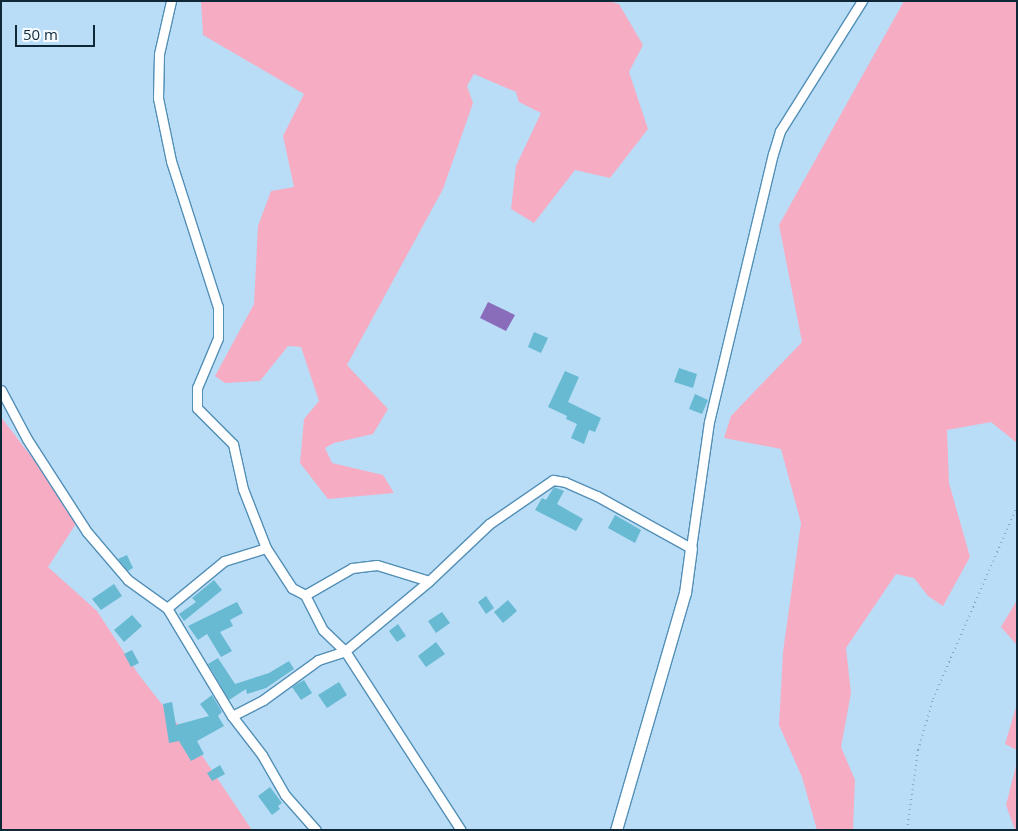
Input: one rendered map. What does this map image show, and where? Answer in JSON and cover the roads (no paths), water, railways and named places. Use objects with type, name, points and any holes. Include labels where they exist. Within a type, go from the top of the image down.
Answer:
[{"type":"street","points":[[171,1],[159,54],[158,98],[171,161],[218,307],[218,338],[197,388],[197,408],[233,444],[243,489],[266,548],[292,588],[305,595],[323,630],[346,651],[461,830]]},
{"type":"street","points":[[616,830],[685,593],[709,422],[772,154],[780,130],[862,1]]},
{"type":"street","points":[[1,390],[28,439],[105,556],[128,580],[167,608],[232,716],[262,755],[285,795],[316,830]]},
{"type":"street","points":[[232,716],[262,700],[318,660],[346,651],[428,581],[489,524],[553,480],[565,482],[597,496],[691,548]]},
{"type":"street","points":[[167,608],[224,561],[266,548]]},
{"type":"street","points":[[305,595],[352,568],[377,565],[428,581]]}]
